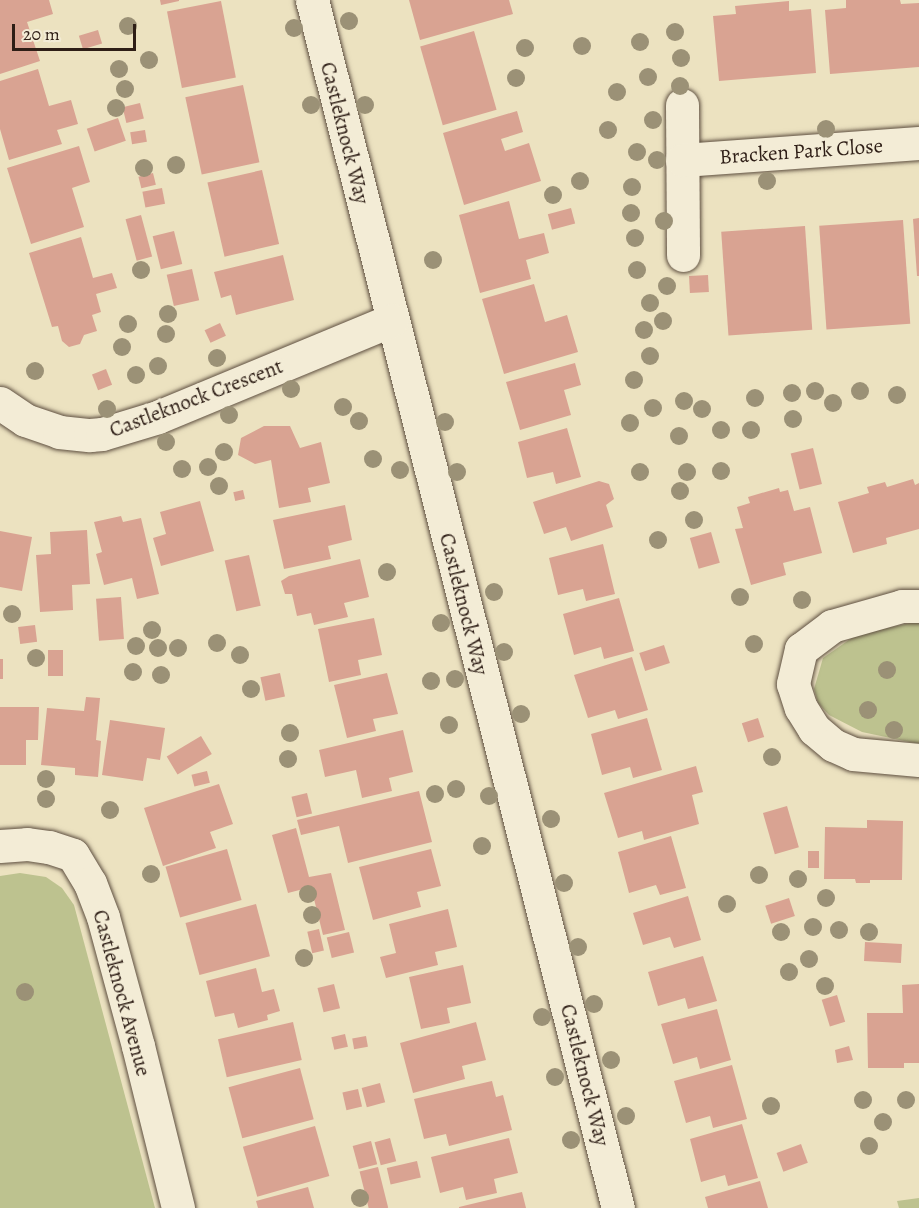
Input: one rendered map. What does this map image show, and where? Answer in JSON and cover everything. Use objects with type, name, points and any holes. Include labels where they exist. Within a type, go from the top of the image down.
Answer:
[{"type":"street","name":"Castleknock Way","points":[[312,0],[618,1208]]},
{"type":"street","points":[[682,105],[683,255]]},
{"type":"street","name":"Bracken Park Close","points":[[682,160],[919,143]]},
{"type":"street","name":"Castleknock Crescent","points":[[0,403],[26,420],[59,432],[102,434],[158,417],[392,320]]},
{"type":"street","points":[[919,606],[902,606],[832,626],[801,649],[793,684],[801,708],[814,729],[833,745],[853,754],[919,760]]},
{"type":"street","name":"Castleknock Avenue","points":[[0,846],[27,844],[49,847],[73,855],[90,883],[103,917],[130,1015],[178,1208]]},
{"type":"green space","points":[[919,621],[919,744],[862,732],[829,715],[818,703],[814,689],[823,658],[856,635]]},
{"type":"green space","points":[[20,873],[46,877],[62,888],[74,905],[155,1208],[0,1208],[0,876]]},
{"type":"green space","points":[[919,1198],[919,1208],[899,1208],[897,1201]]},
{"type":"building","points":[[0,0],[49,0],[53,14],[27,22],[40,61],[0,74]]},
{"type":"building","points":[[160,0],[179,0],[179,1],[161,5]]},
{"type":"building","points":[[409,0],[509,0],[513,14],[420,40]]},
{"type":"building","points":[[846,0],[900,0],[901,4],[919,3],[919,67],[830,74],[825,10],[846,8]]},
{"type":"building","points":[[221,1],[236,78],[182,88],[167,11]]},
{"type":"building","points":[[789,1],[789,11],[811,9],[816,73],[719,81],[713,16],[736,14],[735,6]]},
{"type":"building","points":[[98,30],[102,43],[83,49],[79,36]]},
{"type":"building","points":[[474,31],[497,110],[443,125],[420,46]]},
{"type":"building","points":[[38,69],[49,106],[71,100],[78,124],[57,130],[62,144],[9,160],[0,129],[0,81]]},
{"type":"building","points":[[243,85],[259,162],[202,175],[185,97]]},
{"type":"building","points":[[140,103],[144,119],[126,123],[123,107]]},
{"type":"building","points":[[517,111],[523,132],[501,139],[505,151],[529,143],[541,181],[464,205],[443,133]]},
{"type":"building","points":[[118,118],[126,141],[95,151],[87,129]]},
{"type":"building","points":[[145,130],[147,142],[132,144],[130,132]]},
{"type":"building","points":[[79,146],[90,182],[72,188],[84,227],[31,244],[7,168]]},
{"type":"building","points":[[262,170],[279,244],[225,257],[207,183]]},
{"type":"building","points":[[153,173],[156,185],[141,188],[138,177]]},
{"type":"building","points":[[162,188],[165,204],[145,208],[142,192]]},
{"type":"building","points":[[509,201],[519,239],[544,233],[549,253],[526,260],[531,279],[480,293],[459,215]]},
{"type":"building","points":[[571,208],[575,223],[552,230],[548,214]]},
{"type":"building","points":[[141,215],[152,257],[137,261],[126,219]]},
{"type":"building","points":[[919,218],[919,276],[917,276],[913,219]]},
{"type":"building","points":[[903,220],[910,324],[826,330],[819,226]]},
{"type":"building","points":[[805,226],[812,330],[728,336],[721,232]]},
{"type":"building","points":[[174,231],[182,264],[161,269],[153,236]]},
{"type":"building","points":[[81,237],[93,278],[112,273],[117,288],[96,294],[101,312],[92,315],[97,331],[84,335],[80,344],[69,347],[62,341],[58,326],[52,327],[29,253]]},
{"type":"building","points":[[283,255],[294,300],[236,315],[231,295],[221,298],[214,272]]},
{"type":"building","points":[[192,269],[199,300],[174,306],[167,275]]},
{"type":"building","points":[[708,275],[709,292],[690,293],[689,276]]},
{"type":"building","points":[[534,284],[545,322],[567,315],[578,352],[504,374],[482,299]]},
{"type":"building","points":[[220,323],[226,336],[211,343],[205,330]]},
{"type":"building","points":[[575,363],[581,385],[564,390],[571,415],[520,430],[506,382]]},
{"type":"building","points":[[106,369],[112,385],[98,390],[92,374]]},
{"type":"building","points":[[264,426],[290,426],[300,448],[321,442],[330,483],[308,488],[311,502],[279,508],[271,460],[255,464],[238,455],[241,438]]},
{"type":"building","points":[[567,428],[581,477],[556,484],[553,472],[527,478],[518,442]]},
{"type":"building","points":[[813,448],[822,484],[800,489],[791,454]]},
{"type":"building","points":[[913,479],[915,485],[919,483],[919,529],[886,538],[887,544],[853,553],[838,502],[869,493],[867,487],[885,482],[887,487]]},
{"type":"building","points":[[599,481],[609,484],[614,499],[606,505],[613,527],[571,541],[566,527],[544,534],[533,502]]},
{"type":"building","points":[[779,488],[780,492],[788,490],[794,511],[810,507],[822,553],[783,563],[786,575],[751,585],[735,529],[743,528],[737,507],[750,503],[748,497]]},
{"type":"building","points":[[243,490],[245,499],[235,501],[233,492]]},
{"type":"building","points":[[200,501],[214,551],[161,566],[153,538],[166,534],[160,512]]},
{"type":"building","points":[[345,505],[352,540],[328,546],[331,559],[284,569],[273,520]]},
{"type":"building","points":[[121,516],[123,522],[141,518],[159,594],[137,599],[132,578],[104,585],[96,554],[102,552],[94,522]]},
{"type":"building","points":[[87,530],[90,584],[72,585],[73,610],[40,612],[36,555],[51,554],[50,532]]},
{"type":"building","points":[[0,531],[32,537],[22,591],[0,587]]},
{"type":"building","points":[[711,532],[720,563],[699,569],[690,538]]},
{"type":"building","points":[[603,544],[615,594],[586,601],[583,589],[558,595],[549,558]]},
{"type":"building","points":[[249,555],[261,606],[236,611],[225,561]]},
{"type":"building","points":[[360,559],[369,597],[344,603],[348,617],[314,625],[311,613],[297,616],[292,594],[285,594],[281,581],[289,576]]},
{"type":"building","points":[[121,597],[124,639],[99,641],[96,599]]},
{"type":"building","points":[[619,598],[634,651],[604,659],[601,647],[574,655],[563,614]]},
{"type":"building","points":[[374,618],[382,655],[358,660],[361,675],[329,682],[318,629]]},
{"type":"building","points":[[35,625],[37,642],[20,644],[18,627]]},
{"type":"building","points":[[664,645],[670,663],[645,671],[639,653]]},
{"type":"building","points":[[48,650],[63,650],[63,676],[48,676]]},
{"type":"building","points":[[632,657],[648,710],[618,719],[615,710],[588,718],[574,675]]},
{"type":"building","points":[[0,659],[3,659],[3,679],[0,679]]},
{"type":"building","points":[[280,673],[285,696],[265,701],[260,677]]},
{"type":"building","points":[[387,673],[398,714],[373,719],[376,731],[347,738],[334,685]]},
{"type":"building","points":[[86,697],[100,698],[96,740],[101,741],[98,777],[75,775],[75,768],[41,765],[47,708],[84,711]]},
{"type":"building","points":[[0,707],[39,707],[38,740],[26,740],[26,765],[0,765]]},
{"type":"building","points":[[647,718],[662,770],[633,778],[630,767],[602,775],[591,734]]},
{"type":"building","points":[[758,718],[764,737],[748,742],[742,723]]},
{"type":"building","points":[[110,720],[165,728],[160,760],[147,758],[143,781],[102,775]]},
{"type":"building","points":[[403,730],[413,772],[389,778],[392,791],[362,798],[356,770],[325,777],[319,750]]},
{"type":"building","points":[[201,736],[212,754],[178,775],[167,757]]},
{"type":"building","points":[[696,766],[703,792],[692,795],[699,824],[644,840],[642,831],[618,838],[604,793]]},
{"type":"building","points":[[207,771],[210,783],[194,787],[191,775]]},
{"type":"building","points":[[219,784],[233,824],[210,832],[216,848],[163,866],[144,808]]},
{"type":"building","points":[[419,791],[432,842],[348,863],[339,826],[301,835],[297,820]]},
{"type":"building","points":[[307,793],[312,813],[297,817],[291,797]]},
{"type":"building","points":[[787,806],[799,847],[775,854],[763,813]]},
{"type":"building","points":[[867,820],[903,821],[902,880],[870,880],[870,883],[856,883],[855,879],[824,879],[825,827],[867,828]]},
{"type":"building","points":[[296,828],[309,877],[331,873],[345,930],[323,935],[311,887],[288,893],[272,835]]},
{"type":"building","points":[[671,836],[686,888],[660,895],[656,885],[629,893],[618,852]]},
{"type":"building","points":[[227,849],[242,900],[180,918],[165,867]]},
{"type":"building","points":[[431,849],[441,886],[417,892],[421,907],[373,920],[359,867]]},
{"type":"building","points":[[808,851],[819,851],[819,868],[808,868]]},
{"type":"building","points":[[688,896],[701,940],[674,948],[670,937],[643,945],[633,913]]},
{"type":"building","points":[[789,898],[795,916],[771,924],[765,906]]},
{"type":"building","points":[[256,904],[270,956],[199,975],[185,923]]},
{"type":"building","points":[[448,909],[457,947],[435,952],[438,965],[386,978],[380,957],[396,953],[389,924]]},
{"type":"building","points":[[319,929],[324,950],[312,953],[307,932]]},
{"type":"building","points":[[349,932],[354,952],[332,958],[327,938]]},
{"type":"building","points":[[865,942],[902,944],[901,963],[864,961]]},
{"type":"building","points":[[703,956],[717,1001],[688,1009],[685,998],[658,1006],[648,972]]},
{"type":"building","points":[[463,965],[471,1003],[447,1008],[450,1023],[421,1029],[409,977]]},
{"type":"building","points":[[256,968],[262,992],[274,989],[280,1011],[267,1015],[268,1020],[238,1028],[234,1013],[215,1017],[206,981]]},
{"type":"building","points":[[334,984],[340,1008],[324,1012],[318,988]]},
{"type":"building","points":[[919,984],[919,1063],[904,1063],[904,1068],[868,1068],[867,1013],[903,1013],[902,985]]},
{"type":"building","points":[[837,995],[845,1022],[830,1026],[822,1000]]},
{"type":"building","points":[[717,1009],[731,1060],[700,1069],[697,1057],[673,1064],[661,1024]]},
{"type":"building","points":[[293,1022],[302,1060],[227,1077],[218,1039]]},
{"type":"building","points":[[476,1022],[486,1060],[462,1066],[465,1079],[413,1093],[400,1043]]},
{"type":"building","points":[[345,1034],[348,1047],[334,1050],[331,1037]]},
{"type":"building","points":[[366,1036],[368,1047],[354,1049],[352,1038]]},
{"type":"building","points":[[849,1046],[853,1060],[837,1063],[835,1050]]},
{"type":"building","points":[[732,1065],[747,1119],[713,1128],[710,1116],[686,1123],[674,1081]]},
{"type":"building","points":[[300,1068],[314,1119],[242,1138],[229,1087]]},
{"type":"building","points":[[492,1081],[496,1097],[503,1095],[512,1130],[449,1146],[446,1134],[424,1139],[414,1099]]},
{"type":"building","points":[[380,1083],[385,1102],[367,1107],[362,1088]]},
{"type":"building","points":[[358,1089],[362,1107],[346,1110],[342,1093]]},
{"type":"building","points":[[742,1124],[758,1178],[728,1186],[725,1175],[701,1182],[690,1139]]},
{"type":"building","points":[[315,1126],[329,1176],[257,1197],[243,1147]]},
{"type":"building","points":[[390,1138],[396,1161],[381,1165],[375,1142]]},
{"type":"building","points":[[509,1138],[518,1173],[494,1179],[497,1193],[466,1200],[463,1187],[440,1193],[431,1157]]},
{"type":"building","points":[[371,1141],[377,1164],[359,1169],[353,1146]]},
{"type":"building","points":[[801,1144],[808,1163],[783,1172],[777,1153]]},
{"type":"building","points":[[417,1161],[421,1178],[391,1185],[387,1168]]},
{"type":"building","points":[[378,1167],[388,1208],[369,1208],[360,1172]]},
{"type":"building","points":[[760,1181],[768,1208],[708,1208],[705,1197]]},
{"type":"building","points":[[308,1187],[314,1208],[258,1208],[256,1201]]},
{"type":"building","points":[[522,1192],[526,1208],[459,1208],[459,1207]]}]
